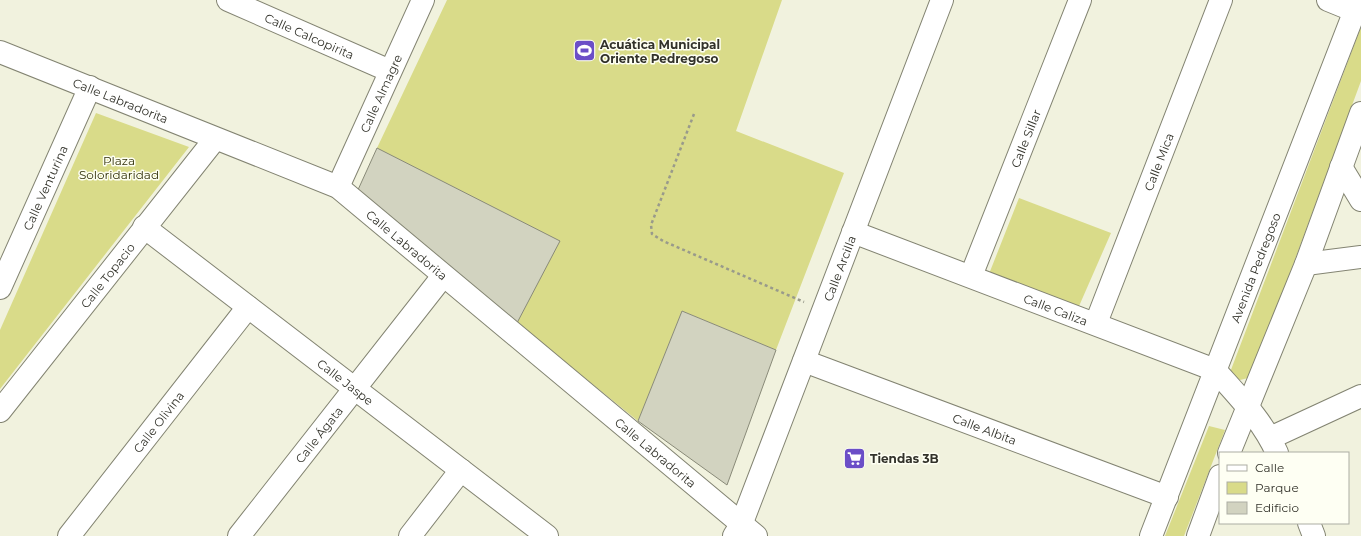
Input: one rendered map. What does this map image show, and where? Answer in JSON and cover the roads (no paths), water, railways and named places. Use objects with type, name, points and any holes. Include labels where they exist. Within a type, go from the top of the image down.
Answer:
[{"type":"street","name":"Calle Calcopirita","points":[[228,0],[266,7],[390,71]]},
{"type":"street","name":"Calle Almagre","points":[[338,187],[423,0]]},
{"type":"street","name":"Calle Arcilla","points":[[744,532],[804,361],[942,0]]},
{"type":"street","name":"Calle Sillar","points":[[971,276],[1080,0]]},
{"type":"street","name":"Calle Mica","points":[[1096,323],[1221,0]]},
{"type":"street","points":[[1328,0],[1357,5]]},
{"type":"street","name":"Avenida Pedregoso","points":[[1151,536],[1357,5]]},
{"type":"street","name":"Calle Labradorita","points":[[0,52],[338,187],[744,532]]},
{"type":"street","name":"Calle Venturina","points":[[0,288],[90,87]]},
{"type":"street","points":[[1229,452],[1247,405],[1306,264],[1361,113]]},
{"type":"street","name":"Calle Topacio","points":[[0,411],[215,139]]},
{"type":"street","points":[[1341,167],[1361,200]]},
{"type":"street","name":"Calle Jaspe","points":[[144,227],[547,536]]},
{"type":"street","name":"Calle Caliza","points":[[853,232],[1096,323],[1215,370],[1247,405],[1274,445]]},
{"type":"street","points":[[1306,264],[1361,257]]},
{"type":"street","name":"Calle Ágata","points":[[239,536],[356,389],[443,276]]},
{"type":"street","name":"Calle Olivina","points":[[69,536],[248,307]]},
{"type":"street","name":"Calle Albita","points":[[804,361],[1167,497]]},
{"type":"street","points":[[1274,445],[1361,396]]},
{"type":"street","points":[[410,536],[461,470]]},
{"type":"street","points":[[1198,536],[1219,479]]},
{"type":"street","points":[[1308,524],[1314,536]]},
{"type":"place","name":"Acuática Municipal Oriente Pedregoso","points":[[585,51]]},
{"type":"place","name":"Tiendas 3B","points":[[854,458]]},
{"type":"park label","name":"Plaza Soloridaridad","points":[[119,167]]}]
